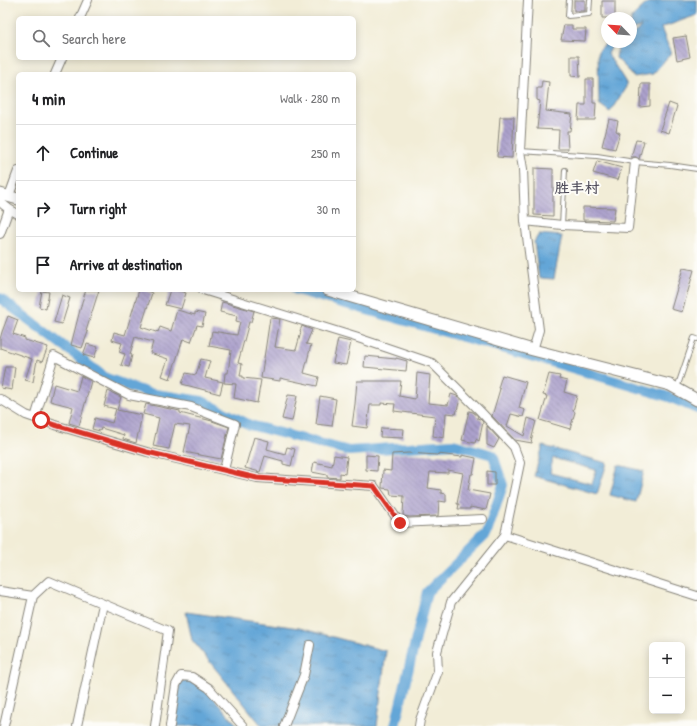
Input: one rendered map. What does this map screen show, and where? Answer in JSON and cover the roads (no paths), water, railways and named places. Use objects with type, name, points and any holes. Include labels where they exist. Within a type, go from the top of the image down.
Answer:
[{"type":"street","points":[[81,16],[88,0]]},
{"type":"street","points":[[528,0],[520,151],[523,169],[525,221],[539,330],[533,350]]},
{"type":"street","points":[[56,72],[61,60]]},
{"type":"street","points":[[525,221],[562,225],[628,228],[634,162]]},
{"type":"street","points":[[0,234],[9,209],[7,198],[16,176]]},
{"type":"street","points":[[9,209],[16,213]]},
{"type":"street","points":[[209,292],[355,337],[432,363],[514,447],[520,463],[505,535],[451,602],[437,652],[438,671],[419,726]]},
{"type":"street","points":[[335,292],[533,350],[670,384],[697,400]]},
{"type":"street","points":[[35,418],[54,356],[129,395],[191,407],[235,424],[224,470]]},
{"type":"street","points":[[0,399],[26,415],[55,425],[147,452],[257,478],[374,486],[400,523],[483,519]]},
{"type":"street","points":[[505,535],[697,596]]},
{"type":"street","points":[[4,726],[33,596],[49,581],[168,631],[156,726]]},
{"type":"street","points":[[0,591],[33,596]]},
{"type":"street","points":[[76,726],[103,604]]},
{"type":"street","points":[[284,726],[304,675],[310,645]]},
{"type":"street","points":[[170,726],[176,685],[181,676],[192,677],[209,688],[243,726]]},
{"type":"lane","points":[[569,0],[568,16],[589,14],[590,0]]},
{"type":"lane","points":[[520,151],[597,156],[697,169]]},
{"type":"lane","points":[[562,225],[565,170]]},
{"type":"lane","points":[[677,388],[694,338],[697,339]]},
{"type":"water","points":[[660,0],[697,0],[697,15],[661,28],[671,53],[653,74],[633,77],[616,58],[618,48],[637,48],[637,31],[641,26],[637,28],[637,12],[647,3]]},
{"type":"water","points":[[601,48],[611,48],[608,54],[626,83],[626,87],[610,112],[599,104],[598,51]]},
{"type":"water","points":[[539,234],[562,236],[554,279],[539,278],[534,242]]},
{"type":"water","points":[[543,446],[607,463],[597,494],[534,476]],"holes":[[[553,458],[596,470],[592,484],[550,473]]]},
{"type":"water","points":[[618,465],[644,471],[636,502],[610,495]]},
{"type":"water","points":[[186,612],[299,628],[386,651],[377,726],[262,726],[192,640]]},
{"type":"water","points":[[188,679],[205,688],[238,726],[173,726],[180,682]]},
{"type":"waterway","points":[[303,292],[555,363],[669,397],[697,409]]},
{"type":"waterway","points":[[0,298],[106,378],[148,393],[202,401],[250,425],[349,451],[453,444],[493,455],[503,485],[487,533],[427,592],[395,726]]},
{"type":"district","name":"胜丰村","points":[[577,188]]}]
